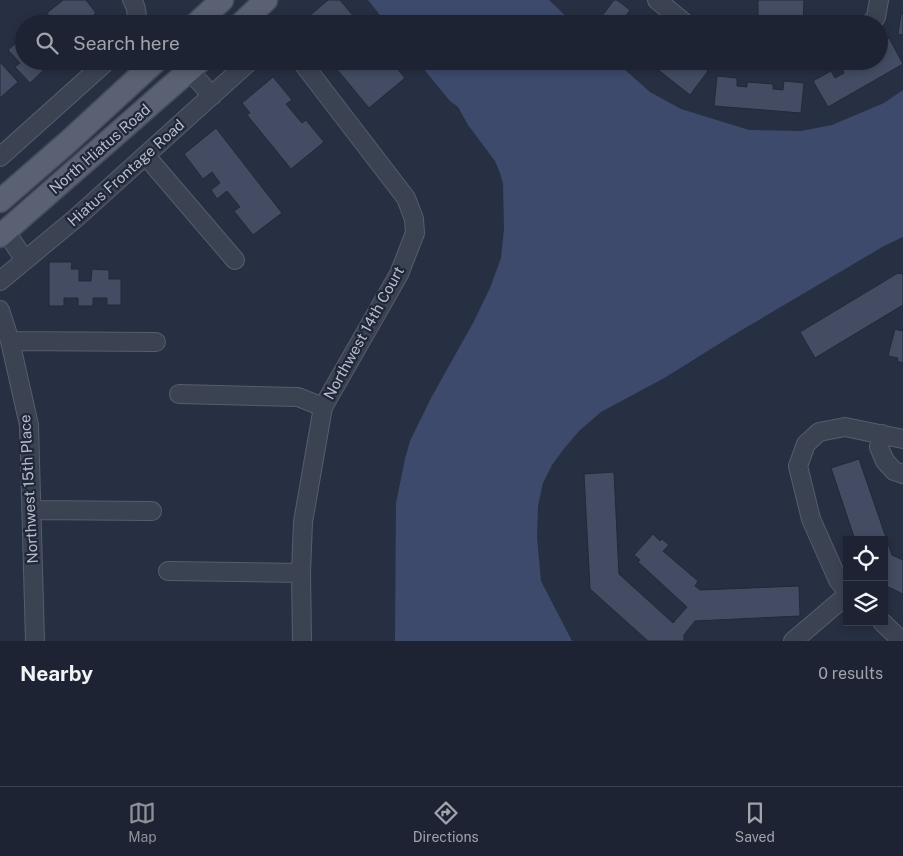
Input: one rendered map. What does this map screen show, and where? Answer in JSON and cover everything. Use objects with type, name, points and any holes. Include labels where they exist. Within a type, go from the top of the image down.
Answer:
[{"type":"main road","points":[[206,15],[222,0]]},
{"type":"main road","points":[[250,15],[266,0]]},
{"type":"main road","name":"North Hiatus Road","points":[[0,202],[146,70]]},
{"type":"main road","name":"North Hiatus Road","points":[[2,232],[190,70]]},
{"type":"street","points":[[132,0],[135,15]]},
{"type":"street","points":[[657,0],[675,15]]},
{"type":"street","points":[[876,15],[879,0]]},
{"type":"street","points":[[0,157],[97,70]]},
{"type":"street","points":[[197,70],[212,96]]},
{"type":"street","name":"Hiatus Frontage Road","points":[[0,281],[76,218],[240,70]]},
{"type":"street","name":"Northwest 14th Court","points":[[302,641],[301,573],[303,522],[323,407],[399,274],[415,233],[414,219],[406,198],[308,70]]},
{"type":"street","points":[[146,156],[235,260]]},
{"type":"street","points":[[2,232],[26,260]]},
{"type":"street","name":"Northwest 15th Place","points":[[0,310],[10,341],[29,425],[35,641]]},
{"type":"street","points":[[10,341],[156,342]]},
{"type":"street","points":[[179,394],[298,397],[323,407]]},
{"type":"street","points":[[843,586],[838,580],[811,520],[798,466],[806,444],[819,432],[845,427],[903,439]]},
{"type":"street","points":[[882,434],[879,447],[886,461],[894,472],[903,474]]},
{"type":"street","points":[[32,510],[152,511]]},
{"type":"street","points":[[168,571],[301,573]]},
{"type":"street","points":[[793,641],[843,599]]},
{"type":"street","points":[[886,626],[902,641]]},
{"type":"water","points":[[368,0],[549,0],[565,15],[380,15]]},
{"type":"water","points":[[424,70],[625,70],[650,92],[681,109],[749,130],[801,131],[832,125],[884,103],[903,90],[903,237],[884,246],[666,377],[601,412],[579,431],[552,465],[543,483],[538,506],[537,537],[541,581],[572,641],[395,641],[396,503],[405,459],[410,441],[431,398],[473,323],[490,288],[501,258],[504,229],[503,184],[495,161],[468,125],[458,107],[450,101]]},
{"type":"building","points":[[63,0],[86,0],[96,13],[94,15],[49,15],[47,13]]},
{"type":"building","points":[[328,0],[340,0],[352,15],[310,15]]},
{"type":"building","points":[[614,0],[617,0],[630,10],[626,15],[603,15]]},
{"type":"building","points":[[758,0],[804,0],[803,15],[758,15]]},
{"type":"building","points":[[901,14],[903,14],[903,35],[898,34]]},
{"type":"building","points":[[888,38],[903,64],[828,107],[813,81],[831,71],[835,78],[844,73],[842,70],[888,70]]},
{"type":"building","points":[[15,44],[15,58],[8,50]]},
{"type":"building","points":[[0,62],[18,82],[0,98]]},
{"type":"building","points":[[18,70],[44,70],[30,83]]},
{"type":"building","points":[[337,70],[398,70],[405,78],[369,108]]},
{"type":"building","points":[[658,70],[708,71],[690,95]]},
{"type":"building","points":[[717,76],[737,78],[737,86],[747,87],[747,82],[773,84],[773,89],[783,90],[784,81],[804,83],[801,113],[714,106]]},
{"type":"building","points":[[273,77],[292,100],[286,104],[302,123],[306,120],[324,142],[291,169],[247,115],[250,113],[242,103]]},
{"type":"building","points":[[216,128],[282,213],[253,235],[234,211],[240,207],[227,191],[217,199],[211,190],[220,183],[212,172],[203,179],[184,154]]},
{"type":"building","points":[[49,262],[72,262],[71,269],[79,269],[79,281],[91,281],[92,269],[109,270],[109,279],[121,279],[121,305],[107,305],[107,298],[93,298],[93,306],[78,306],[78,298],[64,298],[64,306],[49,306]]},
{"type":"building","points":[[898,273],[903,274],[903,305],[815,358],[800,332]]},
{"type":"building","points":[[903,328],[903,363],[897,361],[898,358],[888,356],[895,329],[902,331]]},
{"type":"building","points":[[859,459],[885,536],[854,536],[831,468]]},
{"type":"building","points":[[614,472],[619,574],[673,623],[687,607],[638,562],[640,560],[634,555],[653,534],[660,541],[662,539],[669,545],[663,551],[698,581],[695,586],[700,590],[799,586],[800,616],[695,621],[684,635],[684,641],[648,641],[590,589],[584,474]]},
{"type":"building","points":[[888,543],[892,555],[903,560],[903,594],[888,587]]}]
